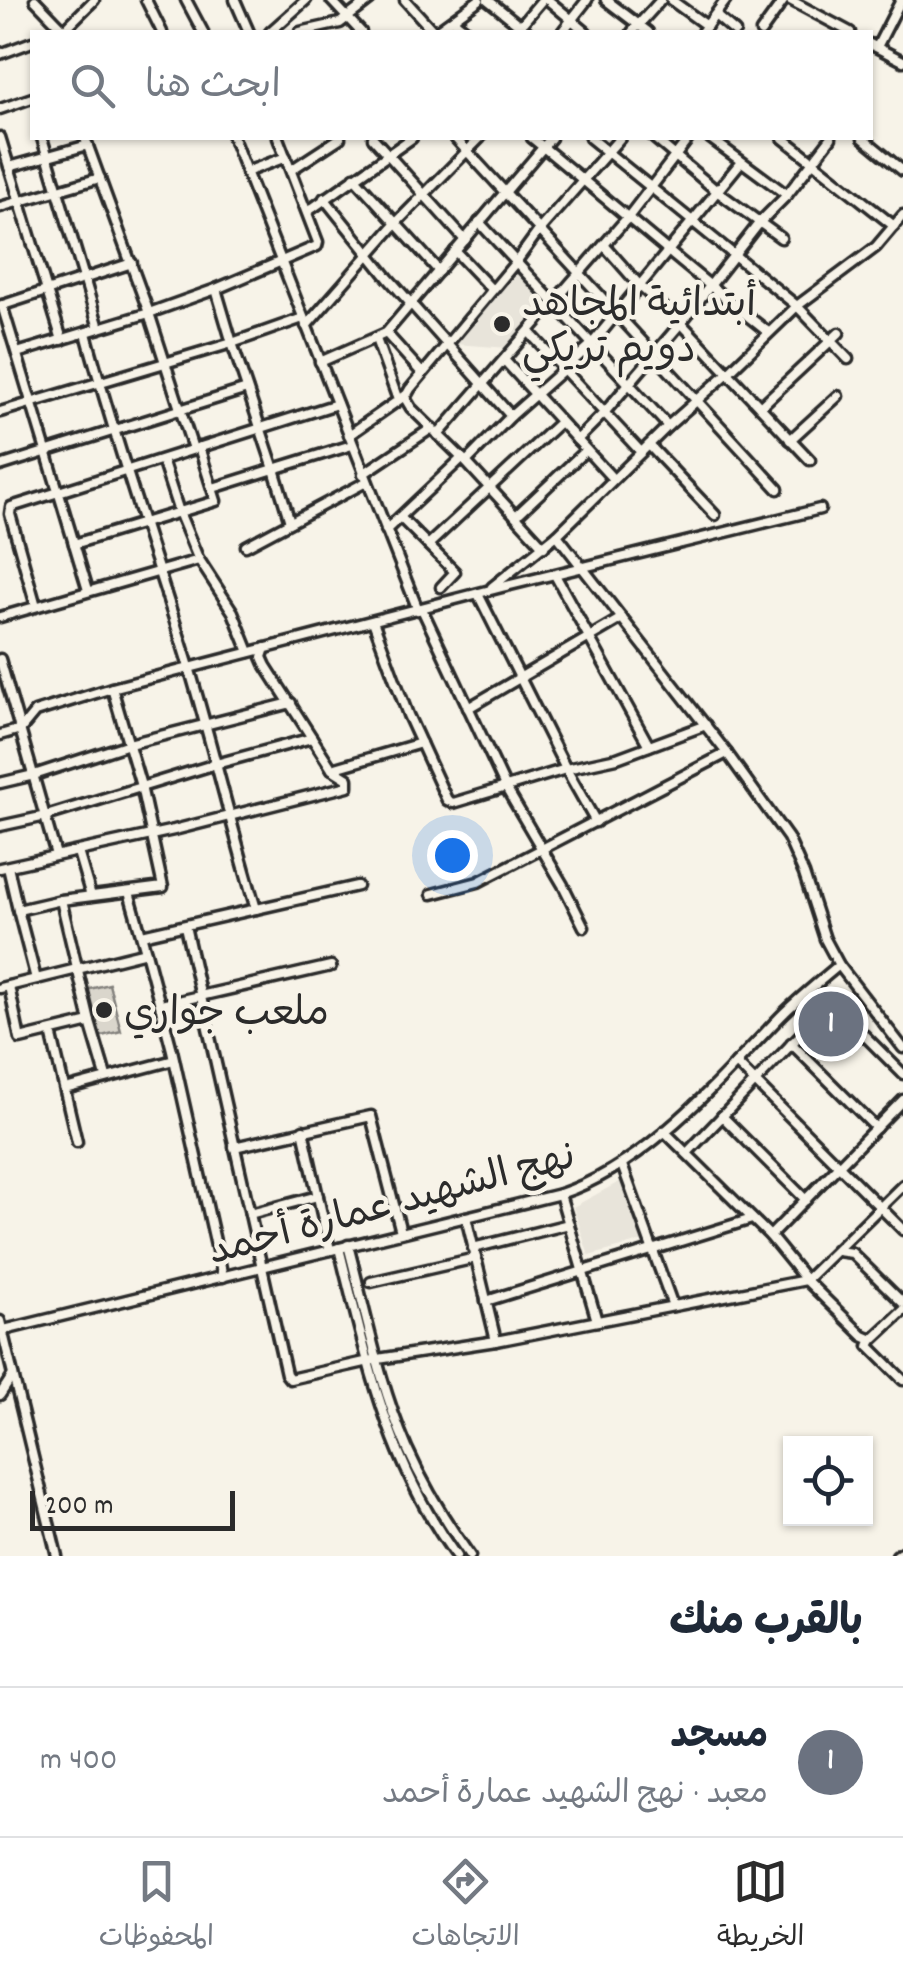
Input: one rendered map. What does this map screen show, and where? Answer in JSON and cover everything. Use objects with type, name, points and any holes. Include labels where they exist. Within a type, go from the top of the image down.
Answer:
[{"type":"street","points":[[35,0],[60,30]]},
{"type":"street","points":[[62,30],[94,0]]},
{"type":"street","points":[[186,0],[201,30]]},
{"type":"street","points":[[247,0],[236,4],[248,30]]},
{"type":"street","points":[[272,30],[306,0]]},
{"type":"street","points":[[331,0],[359,30]]},
{"type":"street","points":[[315,30],[348,19],[370,0]]},
{"type":"street","points":[[420,0],[408,4],[431,30]]},
{"type":"street","points":[[436,30],[479,0]]},
{"type":"street","points":[[488,0],[526,30]]},
{"type":"street","points":[[508,30],[545,0],[584,30]]},
{"type":"street","points":[[564,30],[587,0]]},
{"type":"street","points":[[606,0],[635,28],[661,0]]},
{"type":"street","points":[[671,0],[704,29],[726,0]]},
{"type":"street","points":[[762,30],[787,0],[846,30]]},
{"type":"street","points":[[148,1],[161,30]]},
{"type":"street","points":[[901,1],[874,45],[903,61]]},
{"type":"street","points":[[715,15],[732,30]]},
{"type":"street","points":[[454,20],[466,30]]},
{"type":"street","points":[[0,54],[30,43]]},
{"type":"street","points":[[0,109],[30,101]]},
{"type":"street","points":[[0,136],[62,340]]},
{"type":"street","points":[[43,140],[100,328]]},
{"type":"street","points":[[234,140],[420,609],[506,788],[584,927]]},
{"type":"street","points":[[17,353],[149,313],[317,246],[279,140]]},
{"type":"street","points":[[290,170],[337,140]]},
{"type":"street","points":[[374,140],[465,240]]},
{"type":"street","points":[[306,212],[409,140]]},
{"type":"street","points":[[457,140],[778,489]]},
{"type":"street","points":[[0,412],[304,322],[478,140]]},
{"type":"street","points":[[535,140],[768,332]]},
{"type":"street","points":[[320,362],[386,333],[549,140]]},
{"type":"street","points":[[593,140],[797,306],[848,359]]},
{"type":"street","points":[[213,488],[350,440],[402,397],[618,140]]},
{"type":"street","points":[[656,140],[781,238]]},
{"type":"street","points":[[246,546],[365,478],[435,432],[505,361],[688,140]]},
{"type":"street","points":[[713,140],[787,195]]},
{"type":"street","points":[[786,140],[894,226]]},
{"type":"street","points":[[577,440],[681,323],[830,140]]},
{"type":"street","points":[[865,140],[903,171]]},
{"type":"street","points":[[9,167],[87,141],[180,410],[216,501],[74,544]]},
{"type":"street","points":[[246,172],[286,157]]},
{"type":"street","points":[[386,530],[592,344],[741,162]]},
{"type":"street","points":[[354,177],[439,271]]},
{"type":"street","points":[[0,207],[100,178]]},
{"type":"street","points":[[324,198],[369,256],[512,416]]},
{"type":"street","points":[[488,591],[557,536],[768,332],[862,259],[903,215]]},
{"type":"street","points":[[480,222],[668,426]]},
{"type":"street","points":[[604,245],[810,460]]},
{"type":"street","points":[[455,251],[492,290]]},
{"type":"street","points":[[88,590],[1,306],[132,263]]},
{"type":"street","points":[[216,288],[290,522]]},
{"type":"street","points":[[529,332],[641,452]]},
{"type":"street","points":[[86,333],[189,669],[256,909]]},
{"type":"street","points":[[386,333],[422,374]]},
{"type":"street","points":[[760,408],[839,333]]},
{"type":"street","points":[[376,339],[408,405],[544,547]]},
{"type":"street","points":[[505,361],[613,479]]},
{"type":"street","points":[[0,466],[247,389]]},
{"type":"street","points":[[790,440],[838,396]]},
{"type":"street","points":[[36,606],[10,510],[14,505],[336,404]]},
{"type":"street","points":[[428,545],[560,422]]},
{"type":"street","points":[[649,445],[716,516]]},
{"type":"street","points":[[516,516],[586,450]]},
{"type":"street","points":[[162,460],[199,560],[233,612],[249,652]]},
{"type":"street","points":[[0,735],[21,729],[34,712],[112,688],[820,509]]},
{"type":"street","points":[[400,516],[456,572],[441,587]]},
{"type":"street","points":[[557,536],[706,725],[788,838],[838,965],[903,1048]]},
{"type":"street","points":[[0,617],[199,560]]},
{"type":"street","points":[[555,575],[650,746]]},
{"type":"street","points":[[478,594],[596,822]]},
{"type":"street","points":[[468,708],[622,618]]},
{"type":"street","points":[[373,621],[408,715],[447,800],[458,802],[566,768],[617,758],[706,725]]},
{"type":"street","points":[[36,979],[4,867],[348,786],[348,779],[332,769],[266,666],[262,657],[266,648]]},
{"type":"street","points":[[0,659],[56,855]]},
{"type":"street","points":[[18,910],[61,900],[163,887],[141,786],[112,688]]},
{"type":"street","points":[[0,784],[128,744],[291,703]]},
{"type":"street","points":[[0,826],[312,738]]},
{"type":"street","points":[[332,769],[421,743]]},
{"type":"street","points":[[432,894],[478,882],[727,753]]},
{"type":"street","points":[[78,852],[92,896]]},
{"type":"street","points":[[142,936],[357,886]]},
{"type":"street","points":[[129,892],[161,1005],[223,1277]]},
{"type":"street","points":[[61,900],[106,1076]]},
{"type":"street","points":[[185,926],[288,1378],[294,1380],[367,1361],[496,1341],[806,1280],[903,1184]]},
{"type":"street","points":[[90,1022],[20,1039],[5,987],[146,952]]},
{"type":"street","name":"نهج الشهيد عمارة أحمد","points":[[1,1327],[223,1277],[560,1194],[594,1182],[664,1131],[784,1012],[838,965]]},
{"type":"street","points":[[161,1005],[331,966]]},
{"type":"street","points":[[687,1153],[824,1008],[834,1006],[903,1074]]},
{"type":"street","points":[[51,1032],[78,1142]]},
{"type":"street","points":[[790,1044],[876,1128]]},
{"type":"street","points":[[66,1088],[174,1060]]},
{"type":"street","points":[[736,1063],[903,1230]]},
{"type":"street","points":[[770,1236],[903,1100]]},
{"type":"street","points":[[234,1147],[368,1115],[373,1118],[401,1232]]},
{"type":"street","points":[[722,1116],[806,1200]]},
{"type":"street","points":[[303,1130],[318,1196],[378,1359],[394,1417],[444,1518],[470,1556]]},
{"type":"street","points":[[664,1131],[770,1236],[806,1280],[863,1336],[872,1340]]},
{"type":"street","points":[[622,1165],[674,1306]]},
{"type":"street","points":[[560,1194],[597,1321]]},
{"type":"street","points":[[250,1214],[318,1196]]},
{"type":"street","points":[[466,1217],[496,1341]]},
{"type":"street","points":[[486,1301],[752,1218]]},
{"type":"street","points":[[371,1282],[569,1224]]},
{"type":"street","points":[[852,1235],[852,1253]]},
{"type":"street","points":[[339,1247],[376,1395],[397,1453],[456,1556]]},
{"type":"street","points":[[837,1251],[852,1253],[903,1303]]},
{"type":"street","points":[[903,1312],[869,1346],[903,1380]]},
{"type":"street","points":[[894,1320],[903,1329]]},
{"type":"street","points":[[1,1327],[57,1556]]},
{"type":"street","points":[[894,1371],[903,1363]]},
{"type":"street","points":[[0,1395],[13,1374]]},
{"type":"shaded area","name":"أبتدائية المجاهد دويم تريكي","points":[[518,270],[550,303],[509,348],[455,344]]},
{"type":"shaded area","name":"ملعب جواري","points":[[109,984],[121,1031],[98,1037],[86,990]]},
{"type":"shaded area","points":[[621,1181],[644,1241],[589,1256],[573,1207]]},
{"type":"place","name":"أبتدائية المجاهد دويم تريكي","points":[[502,324]]},
{"type":"place","name":"ملعب جواري","points":[[104,1010]]},
{"type":"place","name":"مسجد","points":[[831,1024]]}]
